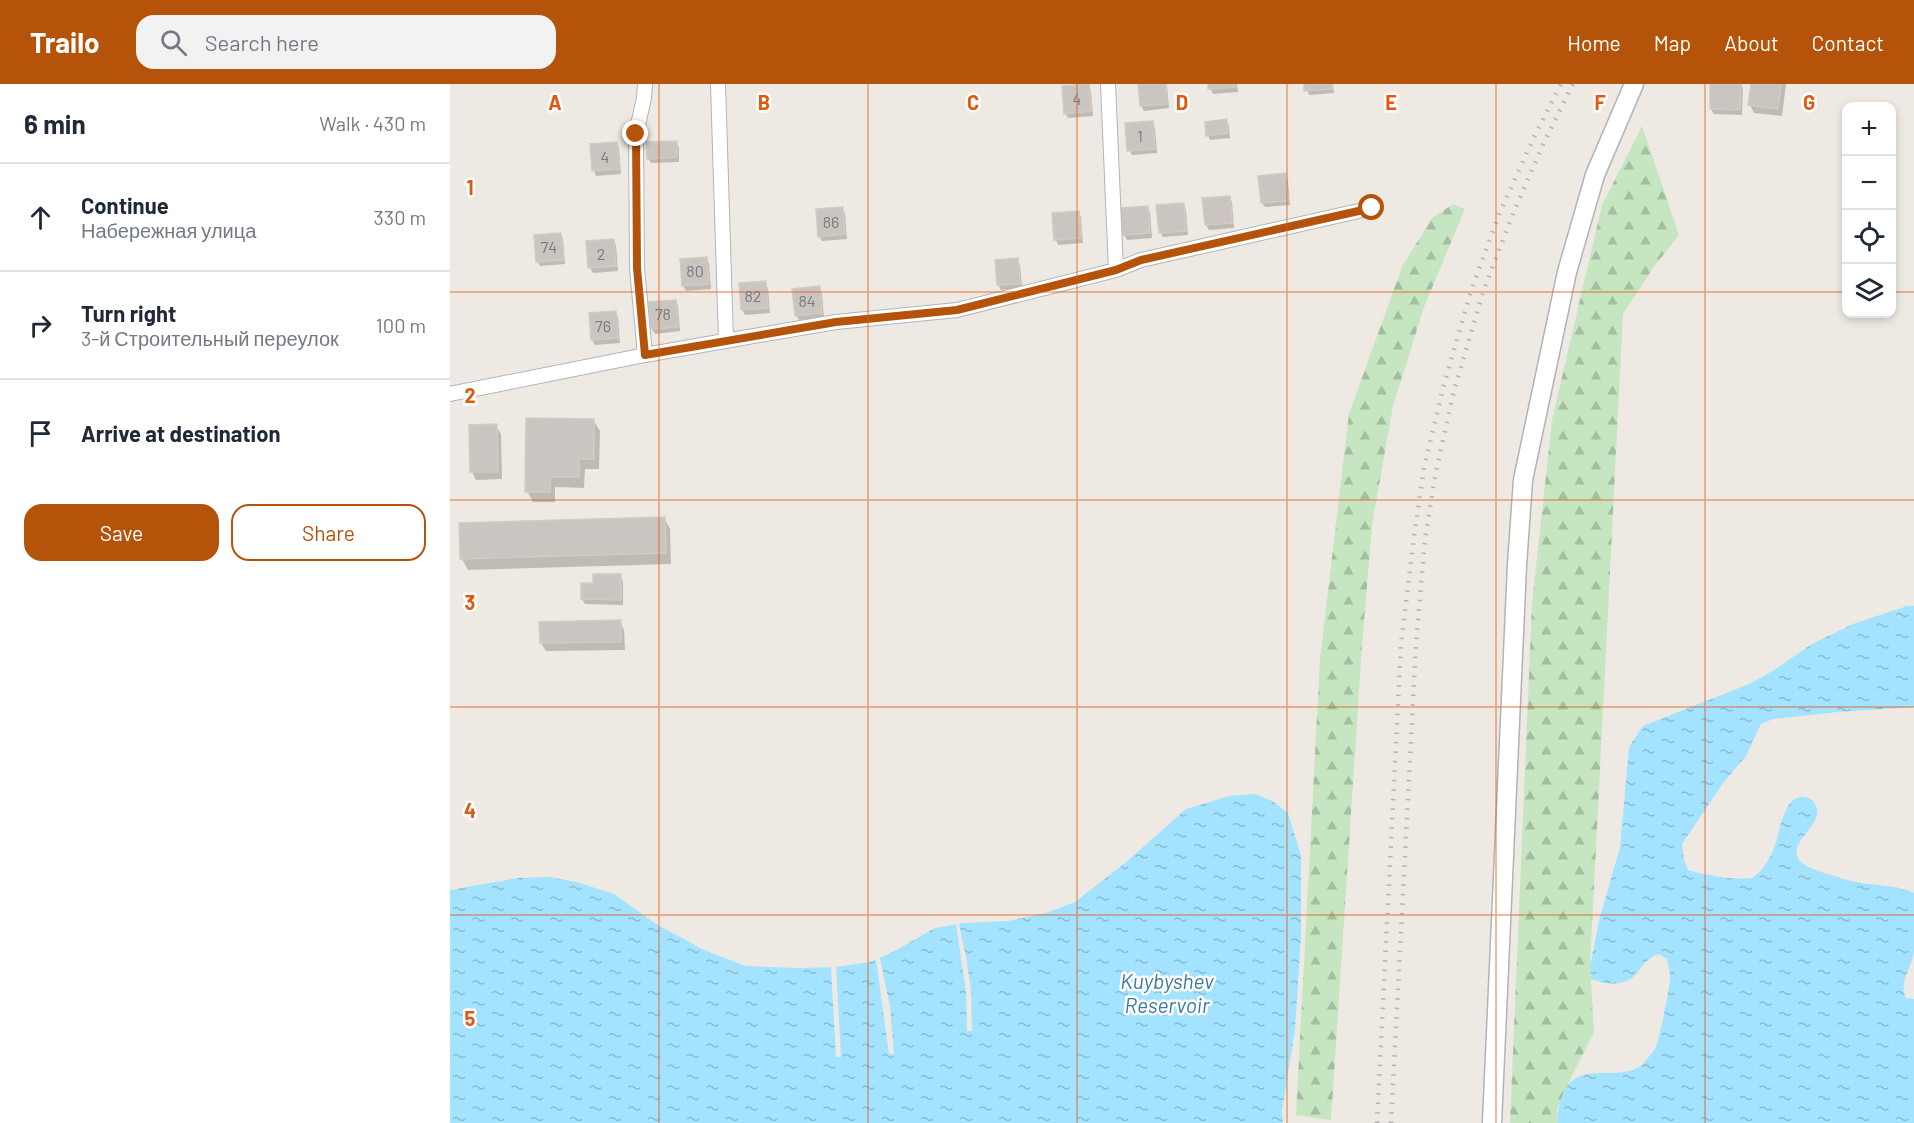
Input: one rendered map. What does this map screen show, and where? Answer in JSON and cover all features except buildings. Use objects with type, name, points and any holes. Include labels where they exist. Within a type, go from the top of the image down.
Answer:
[{"type":"main road","points":[[1492,1123],[1516,577],[1523,480],[1567,272],[1595,175],[1634,84]]},
{"type":"street","points":[[645,84],[636,134],[637,268],[645,355]]},
{"type":"street","points":[[718,84],[726,341]]},
{"type":"street","points":[[1108,84],[1116,270]]},
{"type":"street","points":[[450,394],[645,355],[836,322],[957,310],[1116,270],[1141,260],[1372,208]]},
{"type":"green space","points":[[1642,126],[1679,235],[1653,268],[1623,314],[1590,966],[1594,1032],[1557,1110],[1558,1123],[1510,1123],[1532,604],[1552,420],[1602,205]]},
{"type":"green space","points":[[1453,204],[1465,209],[1424,307],[1393,406],[1372,525],[1331,1120],[1296,1115],[1320,659],[1349,414],[1402,267],[1432,218]]},
{"type":"water","points":[[1907,606],[1914,606],[1914,707],[1773,719],[1761,724],[1746,756],[1723,783],[1682,844],[1688,870],[1720,877],[1752,878],[1762,869],[1771,855],[1789,805],[1800,797],[1808,798],[1814,802],[1817,811],[1812,826],[1797,847],[1797,854],[1802,863],[1824,873],[1859,883],[1899,888],[1914,893],[1914,952],[1904,981],[1904,992],[1906,998],[1914,999],[1914,1123],[1558,1123],[1562,1096],[1568,1085],[1576,1078],[1596,1073],[1629,1071],[1641,1066],[1655,1049],[1664,1014],[1670,977],[1667,959],[1659,954],[1651,957],[1632,978],[1616,984],[1591,979],[1590,966],[1599,921],[1620,847],[1629,747],[1643,726],[1749,684],[1812,644],[1853,624]]},
{"type":"water","name":"Kuybyshev Reservoir","points":[[1256,794],[1274,802],[1288,813],[1301,855],[1301,935],[1295,1030],[1282,1111],[1283,1123],[450,1123],[450,890],[518,878],[549,877],[577,882],[614,894],[656,924],[704,950],[746,966],[836,967],[870,962],[935,928],[964,923],[1008,921],[1046,913],[1075,902],[1125,863],[1186,809],[1229,796]]},
{"type":"pier","points":[[956,924],[959,924],[967,962],[971,992],[972,1031],[967,1031],[966,992]]},
{"type":"pier","points":[[880,958],[890,1007],[894,1054],[889,1054],[876,959]]},
{"type":"pier","points":[[831,967],[836,967],[841,1057],[836,1057]]},
{"type":"railway","points":[[1377,1123],[1401,644],[1424,468],[1443,388],[1472,288],[1500,212],[1561,84]]},
{"type":"railway","points":[[1391,1123],[1416,644],[1425,539],[1436,471],[1454,391],[1483,292],[1512,216],[1545,140],[1573,84]]},
{"type":"route","points":[[636,134],[637,268],[645,355],[836,322],[957,310],[1116,270],[1141,260],[1372,208]]}]
